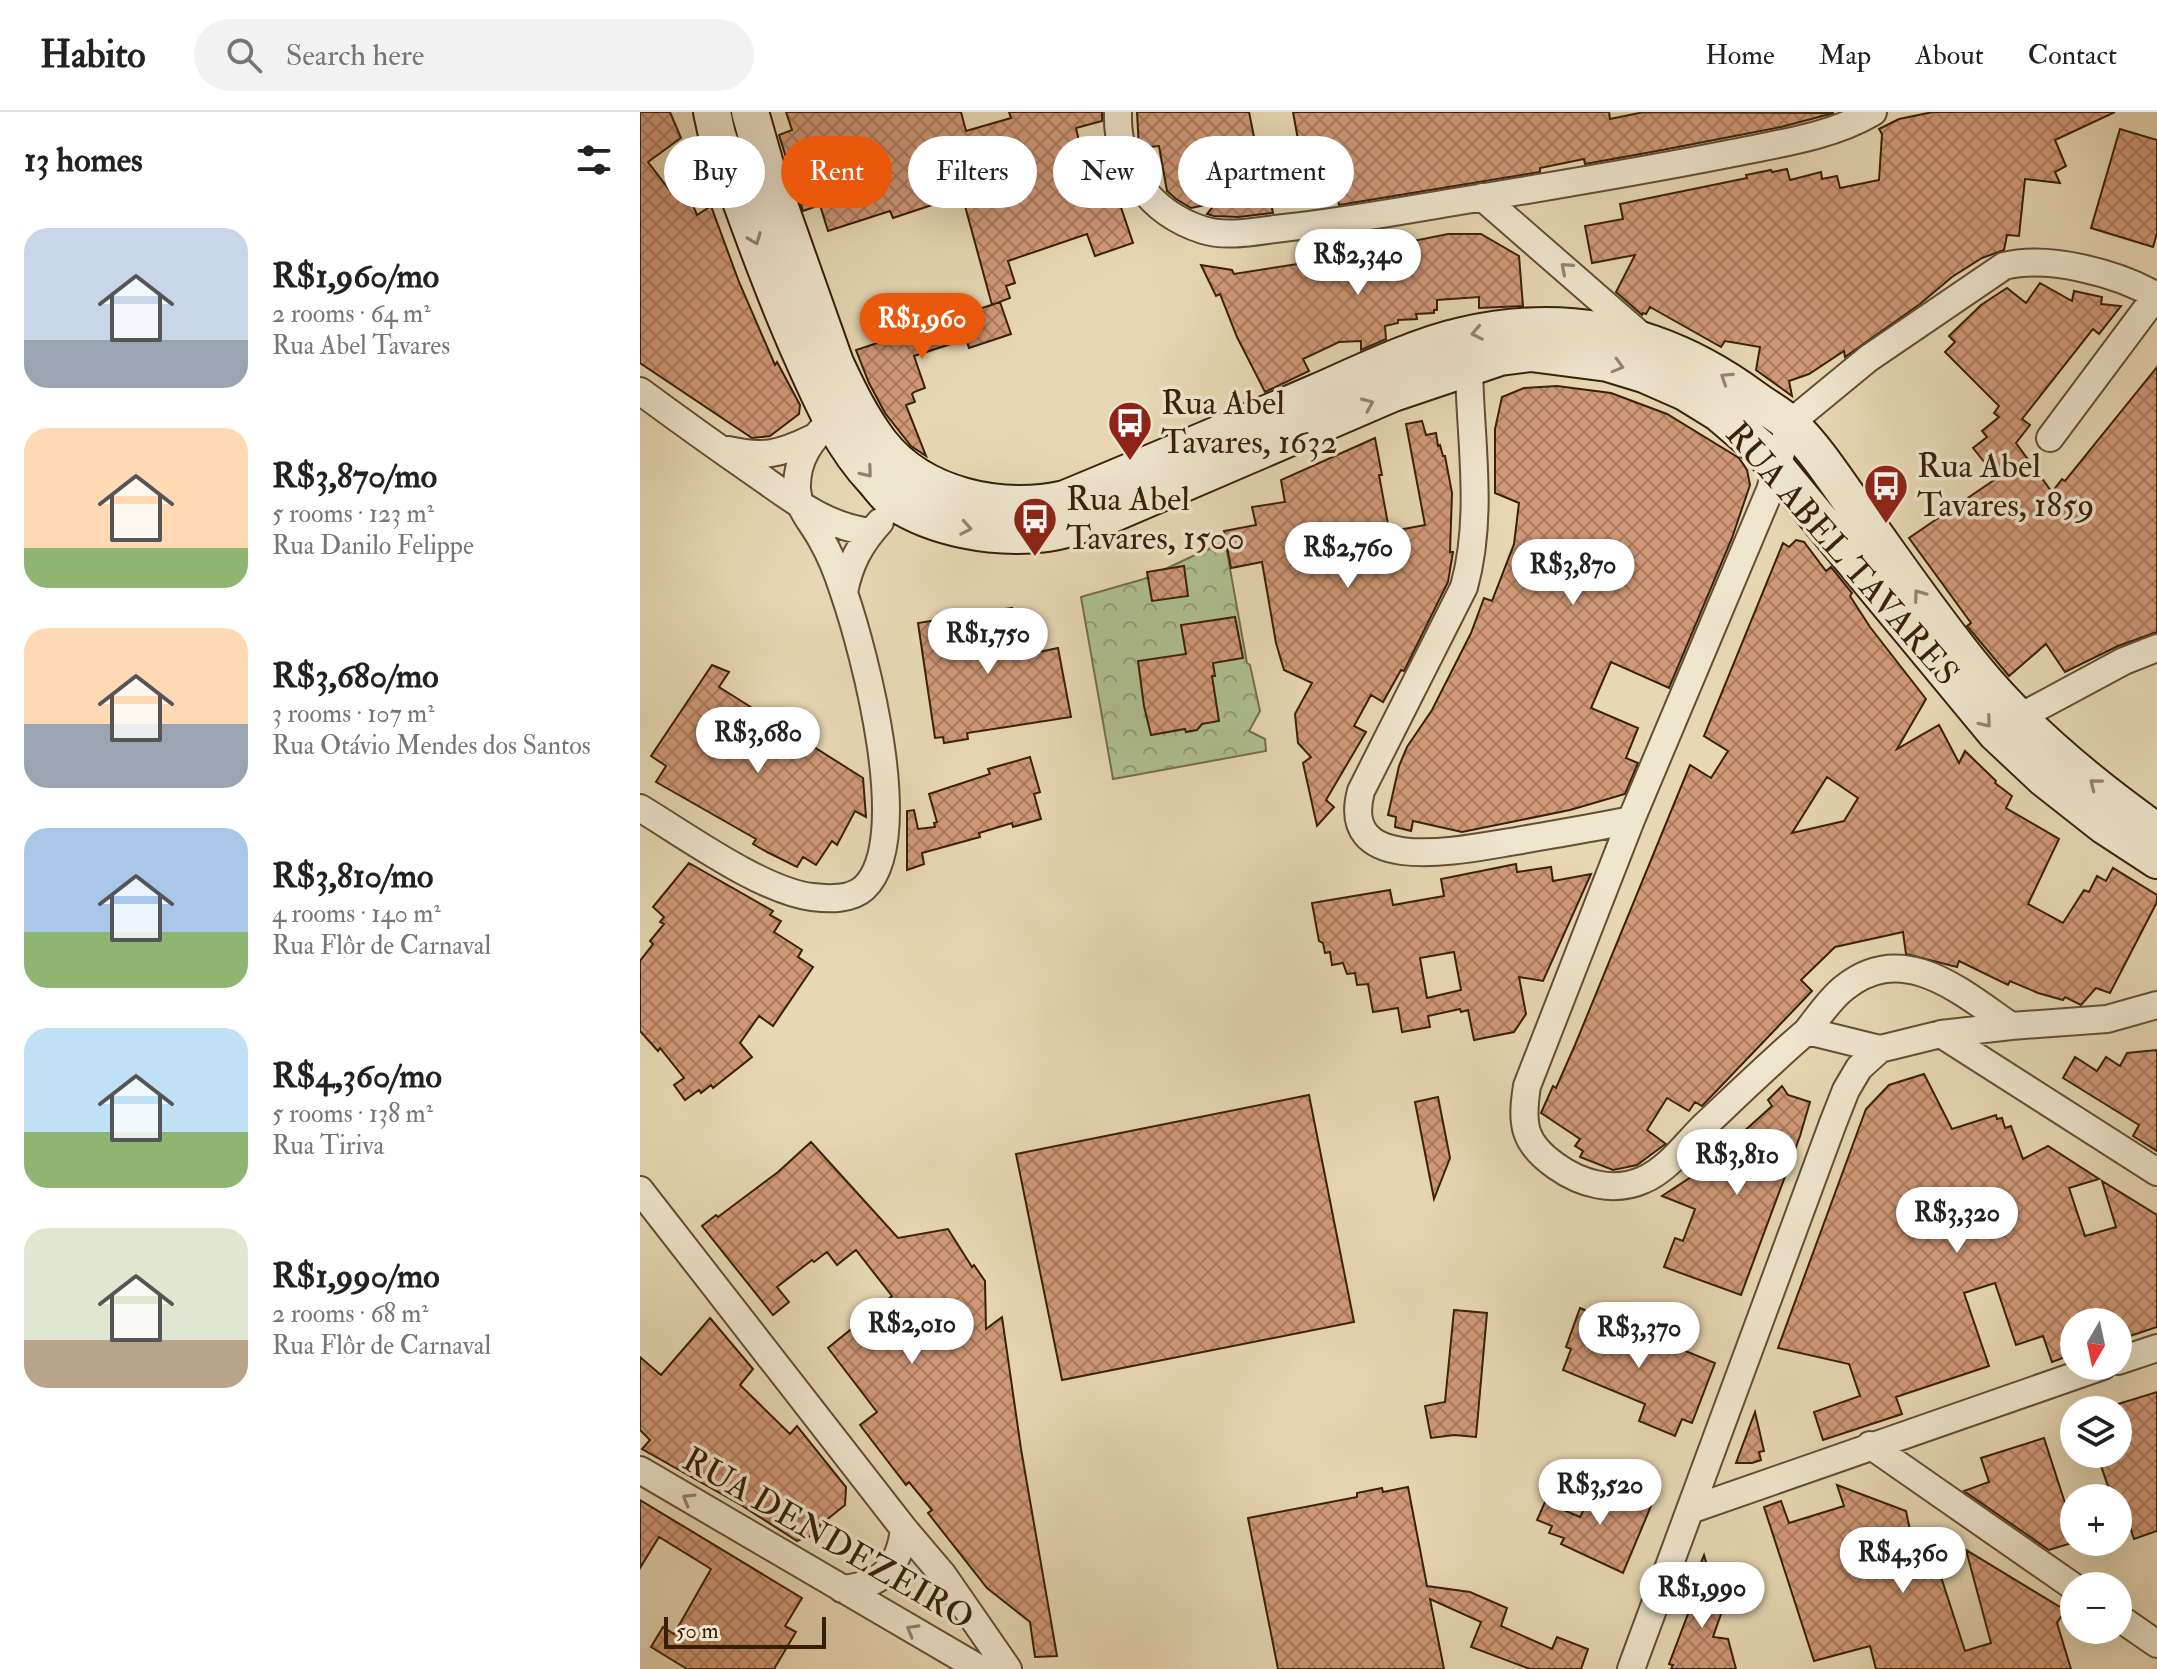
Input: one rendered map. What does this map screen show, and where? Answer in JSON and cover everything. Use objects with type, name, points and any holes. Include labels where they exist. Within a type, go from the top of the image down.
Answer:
[{"type":"street","name":"RUA ABEL TAVARES","points":[[750,112],[766,168],[835,363],[860,414],[882,445],[901,486],[921,516],[984,532],[1037,535],[1064,529],[1107,516],[1393,393],[1500,357],[1531,353],[1608,363],[1685,392],[1719,413],[1760,448],[1996,733],[2031,767],[2105,826],[2157,860]]},
{"type":"street","points":[[1118,112],[1120,146],[1136,182],[1154,203],[1178,220],[1205,231],[1235,233],[1314,225],[1627,174],[1789,142],[1855,122],[1873,112]]},
{"type":"street","name":"RUA ABEL TAVARES","points":[[709,120],[784,316],[822,429],[865,471],[901,486],[1011,505],[1037,505],[1065,499],[1458,336],[1496,329],[1556,326],[1596,329],[1645,339],[1695,360],[1725,377],[1790,423],[1816,454],[1931,613],[2018,718],[2050,748],[2157,832]]},
{"type":"street","points":[[1482,197],[1645,339]]},
{"type":"street","points":[[2011,1026],[1959,990],[1913,969],[1893,967],[1869,973],[1842,989],[1807,1031],[1658,1172],[1642,1181],[1611,1186],[1587,1182],[1556,1166],[1536,1149],[1525,1132],[1523,1112],[1527,1086],[1631,820],[1770,490],[1790,423],[1869,358],[2004,266],[2021,262],[2073,268],[2118,278],[2156,296],[2050,438]]},
{"type":"street","points":[[1469,367],[1475,502],[1470,565],[1464,587],[1361,791],[1356,809],[1358,825],[1370,838],[1390,849],[1415,854],[1466,849],[1631,820]]},
{"type":"street","points":[[640,391],[800,505],[832,523],[871,532]]},
{"type":"street","points":[[716,447],[766,455],[782,452],[822,429]]},
{"type":"street","points":[[640,808],[753,876],[786,891],[832,899],[849,896],[864,888],[875,872],[884,848],[887,819],[884,772],[874,707],[844,592],[821,538],[800,505],[797,490],[800,463],[822,429]]},
{"type":"street","points":[[844,592],[857,549],[901,486]]},
{"type":"street","points":[[2018,718],[2124,661],[2157,648]]},
{"type":"street","points":[[1807,1031],[1880,1049],[1941,1034],[2107,1019],[2157,1005]]},
{"type":"street","points":[[1941,1034],[2157,1172]]},
{"type":"street","points":[[1631,1669],[1846,1090],[1859,1068],[1880,1049]]},
{"type":"street","points":[[640,1190],[943,1575],[1008,1669]]},
{"type":"street","points":[[2132,1356],[2157,1348]]},
{"type":"street","points":[[1690,1510],[2062,1380]]},
{"type":"street","points":[[1870,1445],[2060,1577]]},
{"type":"street","name":"RUA DENDEZEIRO","points":[[640,1470],[980,1669]]},
{"type":"street","points":[[842,1589],[865,1587],[889,1569],[901,1550],[904,1529]]},
{"type":"street","points":[[2132,1627],[2157,1644]]},
{"type":"green space","points":[[1225,541],[1247,663],[1260,711],[1249,731],[1265,739],[1266,751],[1113,779],[1081,597],[1144,579]]},
{"type":"building","points":[[640,112],[670,112],[680,136],[664,136],[664,150],[648,162],[664,183],[664,208],[694,208],[697,215],[712,208],[775,365],[777,362],[800,405],[799,414],[770,436],[752,438],[640,363]]},
{"type":"building","points":[[786,112],[961,112],[966,131],[1011,118],[1009,112],[1102,112],[1102,121],[1076,128],[1078,136],[1053,136],[1053,208],[1121,208],[1133,243],[1095,256],[1087,234],[1008,261],[1015,283],[1006,286],[1010,298],[992,305],[966,208],[1037,208],[1037,136],[908,136],[908,208],[923,208],[893,218],[890,211],[828,231],[821,208],[892,208],[892,136],[781,136],[781,141],[779,135],[792,130]]},
{"type":"building","points":[[1137,112],[1249,112],[1254,136],[1178,136],[1178,200],[1167,191],[1162,163],[1162,136],[1138,136]]},
{"type":"building","points":[[1293,112],[1609,112],[1610,119],[1644,112],[1834,113],[1781,127],[1657,151],[1585,164],[1584,159],[1540,168],[1540,172],[1354,203],[1354,136],[1297,136]]},
{"type":"building","points":[[1933,112],[2115,112],[2055,140],[2066,166],[2055,172],[2060,183],[2025,179],[2019,236],[2007,235],[2004,250],[1982,258],[1952,277],[1920,304],[1845,357],[1844,351],[1809,374],[1789,381],[1792,396],[1756,370],[1760,347],[1725,341],[1721,347],[1650,307],[1642,315],[1616,292],[1635,255],[1592,263],[1585,226],[1623,219],[1620,204],[1747,178],[1746,175],[1771,170],[1787,169],[1790,180],[1821,172],[1822,179],[1837,176],[1840,188],[1879,180],[1882,134],[1879,129],[1899,119]]},
{"type":"building","points":[[2120,129],[2157,140],[2157,233],[2153,247],[2091,228]]},
{"type":"building","points":[[1212,208],[1272,208],[1273,213],[1238,217],[1207,214]]},
{"type":"building","points":[[1448,234],[1481,234],[1519,256],[1523,306],[1479,308],[1479,297],[1437,300],[1434,313],[1416,314],[1417,319],[1398,320],[1398,323],[1385,326],[1386,339],[1361,350],[1361,341],[1339,342],[1303,359],[1309,371],[1265,392],[1237,337],[1220,294],[1216,296],[1201,265],[1232,270],[1234,274]]},
{"type":"building","points":[[2040,283],[2072,301],[2074,291],[2102,297],[2101,304],[2121,306],[2099,334],[2093,329],[2022,419],[2030,425],[2016,443],[2052,492],[2062,479],[2065,481],[2157,367],[2157,632],[2118,646],[2065,672],[2046,644],[2009,676],[1967,626],[1971,623],[1909,538],[1997,478],[1973,448],[1987,437],[1982,431],[1999,417],[1994,413],[1999,406],[1945,352],[1955,342],[1949,336],[1981,305],[2007,288],[2026,303]]},
{"type":"building","points":[[1000,302],[1011,334],[969,348],[966,339],[914,356],[925,388],[914,392],[915,402],[906,405],[926,456],[911,446],[885,413],[856,350]]},
{"type":"building","points":[[1557,386],[1611,393],[1667,414],[1739,458],[1747,470],[1750,485],[1732,538],[1669,688],[1611,662],[1591,708],[1638,728],[1626,758],[1638,763],[1625,794],[1570,810],[1462,832],[1413,821],[1411,831],[1395,827],[1396,817],[1388,815],[1399,766],[1471,633],[1484,598],[1492,601],[1514,544],[1519,503],[1495,493],[1495,429],[1502,397],[1524,388]]},
{"type":"building","points":[[1422,421],[1426,435],[1436,433],[1438,446],[1445,456],[1452,493],[1450,552],[1453,552],[1448,582],[1404,671],[1401,670],[1383,702],[1371,695],[1354,726],[1366,732],[1326,800],[1334,807],[1317,826],[1303,763],[1311,757],[1298,743],[1295,714],[1312,683],[1284,670],[1276,643],[1262,562],[1231,568],[1224,531],[1256,525],[1252,507],[1285,502],[1281,480],[1375,438],[1388,524],[1392,524],[1393,531],[1425,525],[1406,424]]},
{"type":"building","points":[[1796,540],[1804,542],[1826,571],[1831,567],[1852,593],[1850,596],[1870,627],[1926,699],[1897,749],[1939,725],[1959,763],[1965,751],[2012,796],[2006,808],[2059,839],[2028,904],[2063,923],[2084,890],[2089,892],[2097,876],[2106,881],[2113,868],[2157,895],[2157,902],[2110,993],[2096,988],[2081,1005],[2065,997],[2063,1000],[2038,993],[2010,981],[2008,985],[1959,961],[1957,967],[1906,954],[1903,932],[1835,947],[1801,980],[1812,991],[1702,1106],[1695,1102],[1689,1111],[1667,1098],[1647,1130],[1666,1144],[1637,1165],[1613,1170],[1580,1157],[1583,1151],[1575,1146],[1580,1139],[1541,1113],[1575,1045],[1690,765],[1711,778],[1728,751],[1704,736],[1783,543],[1789,547]],"holes":[[[1827,777],[1858,798],[1844,821],[1792,833]]]},
{"type":"building","points":[[1184,566],[1188,596],[1152,601],[1147,572]]},
{"type":"building","points":[[1012,608],[1020,656],[1058,648],[1071,717],[967,733],[968,739],[944,743],[943,737],[935,738],[918,623]]},
{"type":"building","points":[[1235,617],[1243,658],[1213,663],[1219,721],[1202,724],[1197,730],[1151,735],[1138,661],[1186,654],[1181,625]]},
{"type":"building","points":[[712,665],[729,672],[719,687],[863,778],[866,817],[855,811],[837,845],[832,841],[816,865],[803,857],[797,867],[767,852],[753,844],[756,839],[656,782],[666,766],[651,756]]},
{"type":"building","points":[[1030,757],[1040,792],[1034,794],[1041,819],[1013,827],[1012,823],[979,833],[980,837],[922,853],[924,864],[907,870],[907,811],[914,810],[918,829],[935,827],[934,823],[937,822],[929,794],[990,774],[988,769]]},
{"type":"building","points":[[689,863],[773,911],[770,915],[781,921],[774,932],[802,950],[798,957],[813,967],[773,1026],[759,1016],[740,1043],[752,1057],[713,1088],[711,1085],[701,1093],[699,1090],[685,1100],[674,1085],[684,1078],[660,1048],[658,1051],[640,1031],[640,961],[653,944],[650,941],[664,924],[660,922],[664,917],[653,907]]},
{"type":"building","points":[[1516,864],[1517,872],[1551,867],[1553,881],[1591,874],[1543,981],[1519,977],[1526,1014],[1514,1032],[1474,1040],[1468,1010],[1461,1012],[1460,1009],[1428,1016],[1430,1027],[1402,1032],[1398,1008],[1373,1012],[1368,984],[1357,985],[1355,973],[1347,974],[1343,963],[1332,965],[1330,952],[1325,953],[1323,943],[1319,941],[1312,903],[1390,890],[1393,905],[1444,896],[1441,879]],"holes":[[[1454,952],[1461,990],[1427,998],[1420,958]]]},
{"type":"building","points":[[2157,1050],[2157,1151],[2133,1136],[2139,1125],[2063,1078],[2075,1057],[2097,1071],[2106,1057],[2120,1066],[2127,1053]]},
{"type":"building","points":[[1924,1074],[1952,1129],[1996,1115],[1997,1119],[2002,1118],[2005,1128],[2011,1126],[2023,1159],[2048,1146],[2099,1179],[2069,1188],[2085,1236],[2116,1227],[2102,1181],[2157,1215],[2157,1327],[2132,1335],[2132,1308],[2060,1308],[2060,1359],[2052,1362],[2043,1336],[2016,1345],[1995,1283],[1964,1293],[1989,1366],[1896,1397],[1902,1414],[1823,1440],[1814,1412],[1860,1396],[1849,1364],[1778,1348],[1866,1109],[1889,1085]]},
{"type":"building","points":[[1782,1086],[1788,1095],[1810,1102],[1741,1295],[1664,1267],[1675,1238],[1683,1241],[1695,1209],[1662,1196],[1700,1171],[1696,1169],[1716,1150],[1721,1152],[1772,1106],[1768,1100]]},
{"type":"building","points":[[1309,1095],[1354,1322],[1062,1380],[1016,1154]]},
{"type":"building","points":[[1438,1097],[1450,1158],[1434,1199],[1415,1102]]},
{"type":"building","points":[[811,1142],[898,1238],[948,1229],[972,1267],[974,1265],[985,1281],[986,1329],[1002,1317],[1057,1656],[1035,1657],[1030,1622],[987,1588],[928,1513],[932,1510],[909,1482],[906,1485],[860,1425],[877,1412],[828,1348],[892,1296],[856,1250],[837,1265],[827,1252],[777,1287],[789,1302],[773,1315],[702,1226],[778,1172]]},
{"type":"building","points":[[1580,1308],[1715,1363],[1692,1423],[1682,1419],[1675,1436],[1639,1421],[1645,1404],[1563,1370],[1571,1349],[1566,1347]]},
{"type":"building","points":[[1454,1310],[1487,1313],[1476,1437],[1454,1435],[1431,1438],[1425,1406],[1445,1402]]},
{"type":"building","points":[[710,1318],[753,1369],[740,1385],[790,1434],[797,1426],[846,1487],[845,1505],[819,1526],[825,1531],[797,1541],[642,1449],[650,1440],[640,1430],[640,1357],[661,1375]]},
{"type":"building","points":[[2157,1392],[2157,1531],[2134,1539],[2132,1484],[2107,1484],[2102,1468],[2132,1468],[2132,1400]]},
{"type":"building","points":[[1755,1412],[1764,1451],[1759,1452],[1761,1460],[1736,1463]]},
{"type":"building","points":[[2044,1438],[2060,1488],[2060,1547],[2049,1550],[1964,1491],[1989,1482],[1981,1458]]},
{"type":"building","points":[[1597,1485],[1651,1506],[1623,1573],[1561,1544],[1564,1538],[1549,1533],[1552,1526],[1537,1520],[1545,1502],[1580,1517]]},
{"type":"building","points":[[1837,1485],[1906,1511],[1915,1554],[1932,1549],[1965,1651],[1991,1643],[1966,1550],[2060,1607],[2057,1623],[2060,1644],[2063,1644],[2071,1669],[1876,1669],[1870,1646],[1814,1661],[1764,1507],[1781,1501],[1789,1523],[1844,1506]]},
{"type":"building","points":[[1408,1487],[1427,1586],[1470,1592],[1507,1608],[1501,1626],[1552,1649],[1557,1637],[1588,1649],[1581,1669],[1530,1669],[1471,1647],[1481,1622],[1430,1599],[1444,1669],[1278,1669],[1248,1518],[1357,1497],[1357,1493],[1382,1488],[1383,1492]]},
{"type":"building","points":[[640,1500],[802,1598],[785,1626],[796,1632],[774,1669],[687,1669],[651,1647],[663,1627],[674,1634],[711,1569],[659,1537],[640,1568]]},
{"type":"building","points":[[1704,1555],[1721,1614],[1713,1637],[1728,1639],[1736,1669],[1671,1669],[1673,1665],[1669,1664],[1694,1598],[1688,1596]]},
{"type":"place","name":"Rua Abel Tavares, 1632","points":[[1130,462]]},
{"type":"place","name":"Rua Abel Tavares, 1859","points":[[1886,525]]},
{"type":"place","name":"Rua Abel Tavares, 1500","points":[[1035,558]]}]
